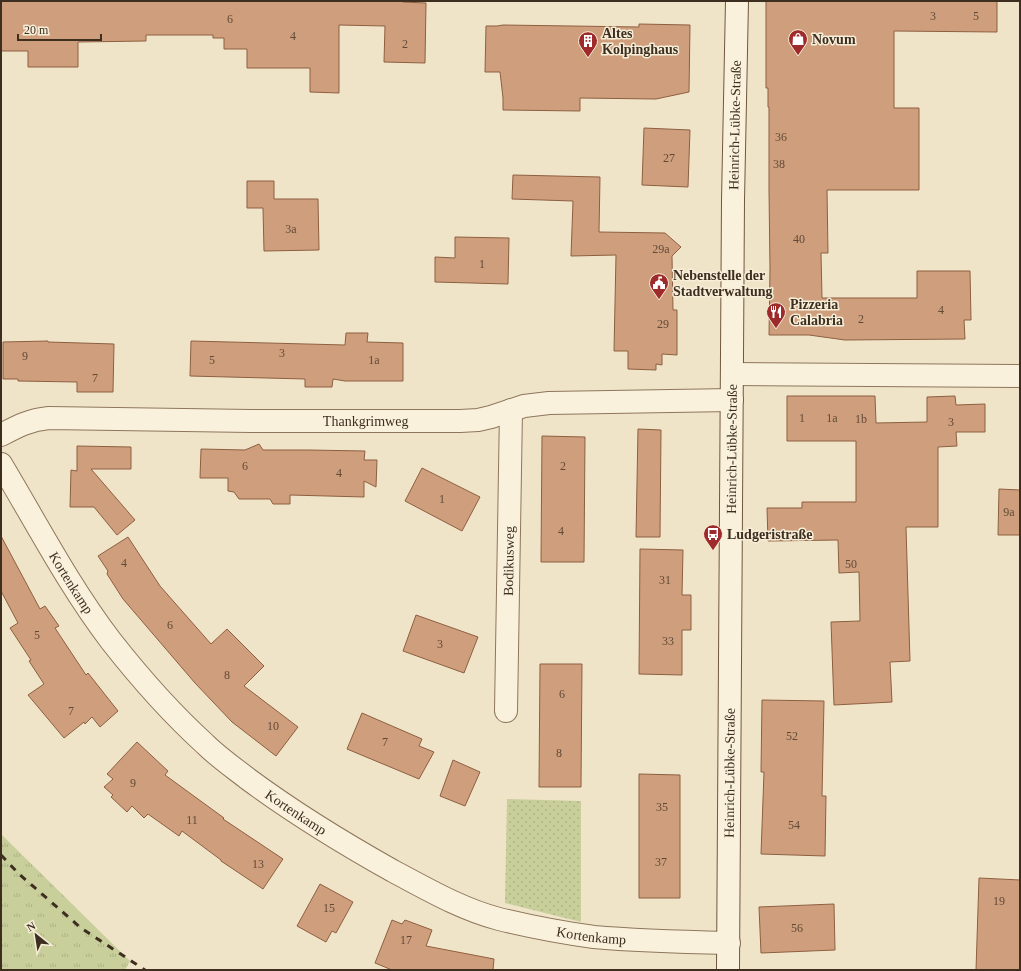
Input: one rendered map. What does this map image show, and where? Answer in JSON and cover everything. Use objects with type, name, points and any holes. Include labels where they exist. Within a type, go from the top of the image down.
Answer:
[{"type":"street","name":"Heinrich-Lübke-Straße","points":[[728,970],[733,200],[737,1]]},
{"type":"street","points":[[733,374],[1020,376]]},
{"type":"street","name":"Thankgrimweg","points":[[1,435],[28,422],[37,419],[49,418],[251,421],[460,421],[478,420],[536,404],[732,400]]},
{"type":"street","name":"Bodikusweg","points":[[506,711],[511,410]]},
{"type":"street","name":"Kortenkamp","points":[[1,464],[60,566],[111,641],[149,687],[205,745],[276,800],[344,843],[399,874],[465,907],[498,918],[541,928],[591,936],[654,941],[729,943]]},
{"type":"green space","points":[[507,799],[581,801],[581,922],[505,903]]},
{"type":"green space","points":[[1,834],[130,961],[125,970],[1,970]]},
{"type":"building","points":[[1,1],[403,1],[426,3],[425,63],[384,62],[385,26],[339,25],[339,93],[310,92],[310,68],[247,68],[247,49],[224,49],[224,38],[213,38],[213,35],[146,35],[146,41],[78,42],[78,67],[28,67],[28,51],[1,51]]},
{"type":"building","points":[[766,1],[997,1],[997,32],[894,31],[894,108],[919,108],[919,190],[827,190],[828,253],[821,253],[822,298],[917,298],[917,271],[970,271],[971,320],[964,320],[965,339],[845,340],[809,335],[769,335],[769,107],[768,88],[766,88]]},
{"type":"building","name":"Altes Kolpinghaus","points":[[639,24],[690,25],[689,92],[656,99],[580,98],[580,111],[503,110],[500,72],[485,72],[486,26],[639,27]]},
{"type":"building","points":[[644,128],[690,130],[688,187],[642,185]]},
{"type":"building","points":[[513,175],[600,177],[599,232],[665,233],[681,247],[672,256],[673,310],[677,310],[677,355],[662,354],[662,365],[656,364],[656,370],[628,369],[628,351],[614,351],[616,255],[571,256],[573,201],[512,199]]},
{"type":"building","points":[[247,181],[274,181],[274,199],[318,199],[319,250],[264,251],[263,208],[247,208]]},
{"type":"building","points":[[455,237],[509,238],[508,284],[435,282],[435,257],[455,258]]},
{"type":"building","points":[[346,333],[368,333],[367,342],[403,343],[403,381],[345,381],[333,379],[332,387],[305,387],[305,379],[190,376],[191,341],[345,345]]},
{"type":"building","points":[[48,341],[114,344],[113,392],[77,392],[77,382],[18,381],[18,379],[3,379],[3,342]]},
{"type":"building","points":[[787,396],[875,396],[876,423],[927,422],[927,397],[955,396],[956,405],[985,404],[985,432],[956,432],[957,446],[938,447],[938,527],[906,527],[910,661],[890,662],[892,702],[834,705],[831,622],[860,621],[859,572],[839,573],[838,540],[768,541],[767,508],[802,508],[802,502],[856,502],[856,441],[787,441]]},
{"type":"building","points":[[638,429],[661,430],[660,537],[636,537]]},
{"type":"building","points":[[542,436],[585,437],[584,562],[541,562]]},
{"type":"building","points":[[259,444],[263,450],[365,451],[364,460],[377,460],[376,487],[364,481],[364,497],[290,495],[290,504],[273,504],[270,499],[239,499],[234,492],[228,491],[228,478],[200,478],[201,449],[245,450]]},
{"type":"building","points":[[77,446],[131,447],[131,469],[91,469],[135,520],[117,535],[94,507],[70,507],[71,470],[77,471]]},
{"type":"building","points":[[422,468],[480,497],[462,531],[405,501]]},
{"type":"building","points":[[999,489],[1020,490],[1020,535],[998,535]]},
{"type":"building","points":[[1,536],[40,609],[45,606],[59,626],[55,628],[86,675],[88,673],[118,711],[100,727],[92,717],[85,724],[84,722],[64,738],[28,695],[44,684],[29,661],[31,660],[10,628],[18,623],[1,591]]},
{"type":"building","points":[[128,537],[160,586],[211,644],[227,629],[264,666],[244,686],[298,727],[276,756],[232,722],[195,683],[123,599],[107,574],[108,571],[98,556]]},
{"type":"building","points":[[640,549],[683,550],[682,595],[691,595],[691,630],[682,630],[682,675],[639,674]]},
{"type":"building","points":[[416,615],[478,637],[464,673],[403,651]]},
{"type":"building","points":[[540,664],[582,664],[581,787],[539,787]]},
{"type":"building","points":[[762,700],[824,701],[822,796],[826,796],[825,856],[761,854],[764,772],[761,772]]},
{"type":"building","points":[[362,713],[422,739],[419,746],[434,752],[419,779],[347,749]]},
{"type":"building","points":[[137,742],[168,771],[165,775],[224,818],[223,819],[283,859],[263,889],[221,861],[182,831],[179,836],[148,814],[144,818],[132,806],[127,812],[111,797],[113,795],[104,787],[113,779],[107,774]]},
{"type":"building","points":[[453,760],[480,772],[465,806],[440,796]]},
{"type":"building","points":[[639,774],[680,775],[680,898],[639,898]]},
{"type":"building","points":[[979,878],[1020,880],[1020,970],[976,970]]},
{"type":"building","points":[[320,884],[353,902],[336,933],[332,931],[326,942],[297,926]]},
{"type":"building","points":[[834,904],[835,950],[761,953],[759,907]]},
{"type":"building","points":[[392,920],[402,924],[405,920],[432,930],[426,946],[494,959],[493,970],[392,970],[375,963]]},
{"type":"railway","points":[[1,855],[19,874],[81,928],[145,970]]},
{"type":"place","name":"Novum","points":[[798,56]]},
{"type":"place","name":"Altes Kolpinghaus","points":[[588,58]]},
{"type":"place","name":"Nebenstelle der Stadtverwaltung","points":[[659,300]]},
{"type":"place","name":"Pizzeria Calabria","points":[[776,329]]},
{"type":"place","name":"Ludgeristraße","points":[[713,551]]}]
